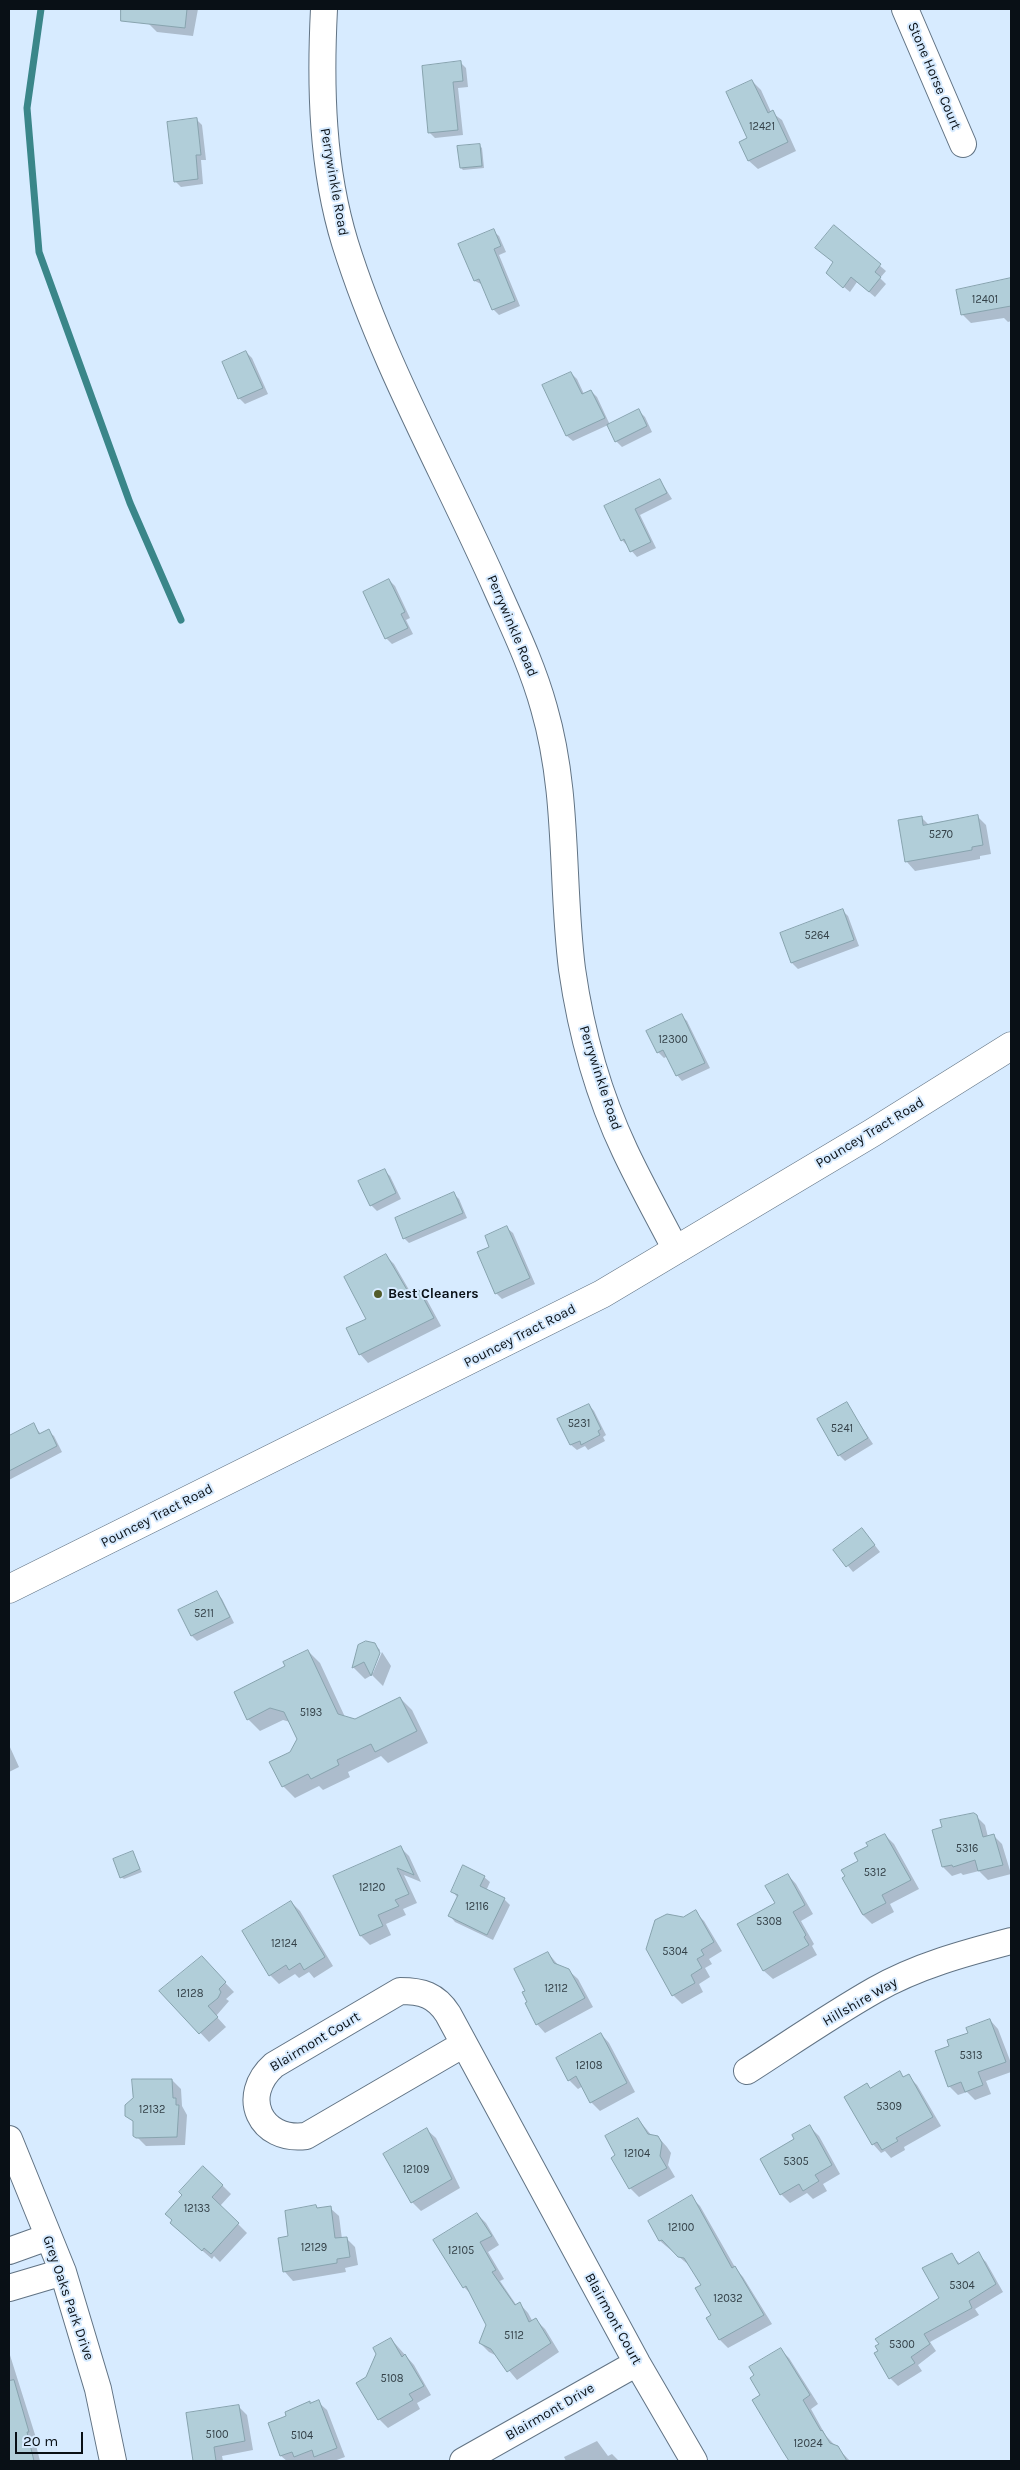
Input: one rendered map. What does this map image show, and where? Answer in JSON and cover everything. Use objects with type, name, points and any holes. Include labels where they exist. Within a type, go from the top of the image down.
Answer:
[{"type":"main road","name":"Pouncey Tract Road","points":[[9,1589],[507,1343],[602,1294],[1011,1046]]},
{"type":"street","name":"Perrywinkle Road","points":[[324,9],[323,112],[328,161],[345,244],[384,348],[488,569],[526,655],[544,706],[561,791],[572,966],[581,1022],[589,1055],[614,1126],[676,1250]]},
{"type":"street","name":"Stone Horse Court","points":[[905,9],[964,144]]},
{"type":"street","name":"Hillshire Way","points":[[747,2072],[876,1989],[969,1952],[1011,1941]]},
{"type":"street","name":"Blairmont Court","points":[[464,2044],[306,2136],[295,2137],[274,2131],[265,2124],[256,2104],[260,2082],[274,2066],[400,1991],[423,1993],[434,1997],[442,2004],[464,2044],[637,2362],[694,2461]]},
{"type":"street","name":"Grey Oaks Park Drive","points":[[9,2139],[63,2272],[98,2389],[114,2461]]},
{"type":"street","points":[[9,2251],[48,2237]]},
{"type":"street","points":[[9,2288],[63,2272]]},
{"type":"street","name":"Blairmont Drive","points":[[463,2461],[637,2362]]},
{"type":"building","points":[[121,9],[187,9],[185,28],[121,21]]},
{"type":"building","points":[[461,61],[463,81],[453,82],[458,130],[428,133],[422,66]]},
{"type":"building","points":[[752,80],[768,113],[773,110],[788,142],[748,161],[739,142],[747,138],[726,92]]},
{"type":"building","points":[[197,118],[201,155],[196,155],[198,179],[174,182],[167,122]]},
{"type":"building","points":[[480,144],[482,166],[460,168],[457,146]]},
{"type":"building","points":[[834,225],[881,264],[875,272],[881,277],[869,292],[851,277],[843,288],[826,273],[833,262],[815,248]]},
{"type":"building","points":[[494,229],[501,246],[494,249],[515,301],[492,310],[479,279],[474,281],[458,244]]},
{"type":"building","points":[[1011,278],[1011,306],[961,315],[956,290]]},
{"type":"building","points":[[246,351],[263,388],[238,399],[222,362]]},
{"type":"building","points":[[571,372],[582,394],[591,390],[605,418],[566,436],[542,385]]},
{"type":"building","points":[[639,409],[647,426],[615,442],[607,425]]},
{"type":"building","points":[[660,479],[667,493],[635,509],[651,542],[630,552],[624,539],[621,541],[604,506]]},
{"type":"building","points":[[389,579],[405,612],[401,614],[408,628],[385,639],[363,592]]},
{"type":"building","points":[[978,815],[983,845],[972,847],[972,850],[905,862],[898,820],[922,816],[923,825]]},
{"type":"building","points":[[843,909],[854,940],[791,963],[780,933]]},
{"type":"building","points":[[682,1014],[705,1063],[676,1076],[663,1050],[657,1053],[646,1031]]},
{"type":"building","points":[[385,1169],[396,1193],[370,1206],[358,1181]]},
{"type":"building","points":[[454,1192],[463,1213],[403,1239],[395,1218]]},
{"type":"building","points":[[507,1226],[530,1278],[495,1294],[477,1252],[489,1247],[485,1236]]},
{"type":"building","name":"Best Cleaners","points":[[386,1254],[410,1295],[419,1290],[434,1318],[359,1355],[346,1328],[366,1319],[344,1277]]},
{"type":"building","points":[[847,1402],[868,1438],[838,1456],[817,1419]]},
{"type":"building","points":[[589,1404],[601,1429],[598,1431],[600,1435],[581,1445],[580,1441],[570,1445],[557,1419]]},
{"type":"building","points":[[34,1423],[39,1434],[49,1429],[57,1446],[9,1471],[9,1436]]},
{"type":"building","points":[[862,1528],[875,1545],[846,1567],[833,1550]]},
{"type":"building","points":[[217,1591],[230,1617],[191,1636],[178,1610]]},
{"type":"building","points":[[366,1641],[375,1643],[380,1653],[371,1676],[364,1662],[352,1668],[358,1645]]},
{"type":"building","points":[[308,1650],[338,1714],[355,1719],[400,1697],[417,1731],[375,1752],[371,1744],[337,1760],[339,1765],[311,1779],[308,1774],[282,1787],[269,1762],[290,1752],[297,1739],[284,1712],[270,1708],[247,1720],[234,1692],[285,1666],[283,1662]]},
{"type":"building","points":[[974,1813],[977,1815],[983,1837],[994,1834],[1003,1865],[978,1871],[975,1860],[953,1867],[952,1865],[942,1867],[932,1830],[942,1827],[940,1820]]},
{"type":"building","points":[[885,1834],[911,1880],[882,1895],[886,1903],[863,1915],[842,1878],[845,1876],[841,1870],[858,1861],[854,1853],[868,1846],[866,1843]]},
{"type":"building","points":[[401,1846],[414,1875],[397,1868],[409,1894],[395,1900],[399,1906],[378,1915],[383,1926],[360,1936],[333,1876]]},
{"type":"building","points":[[133,1851],[140,1869],[120,1878],[113,1859]]},
{"type":"building","points":[[463,1865],[485,1876],[480,1886],[505,1898],[487,1935],[448,1916],[458,1895],[451,1892]]},
{"type":"building","points":[[788,1874],[805,1905],[793,1912],[806,1935],[804,1937],[809,1945],[763,1971],[737,1924],[775,1903],[765,1886]]},
{"type":"building","points":[[291,1901],[325,1957],[304,1970],[300,1963],[289,1970],[286,1965],[269,1976],[242,1931]]},
{"type":"building","points":[[696,1910],[714,1942],[701,1950],[704,1955],[697,1959],[702,1968],[691,1975],[695,1983],[672,1996],[646,1949],[655,1920],[667,1914],[683,1917]]},
{"type":"building","points":[[548,1952],[554,1963],[569,1969],[585,1998],[536,2025],[525,2003],[527,2002],[522,1992],[525,1991],[514,1969]]},
{"type":"building","points":[[202,1956],[226,1982],[219,1989],[221,1992],[218,1998],[208,2006],[218,2017],[199,2034],[159,1991]]},
{"type":"building","points":[[990,2019],[1006,2062],[978,2072],[983,2085],[965,2092],[961,2082],[948,2087],[935,2051],[949,2046],[947,2040],[968,2033],[966,2028]]},
{"type":"building","points":[[601,2033],[627,2083],[590,2103],[576,2076],[568,2081],[556,2058]]},
{"type":"building","points":[[900,2071],[903,2077],[909,2074],[933,2117],[896,2138],[898,2141],[882,2150],[877,2142],[872,2145],[844,2097],[867,2083],[870,2088]]},
{"type":"building","points":[[132,2079],[172,2079],[173,2098],[176,2098],[176,2105],[179,2105],[177,2137],[136,2138],[133,2136],[133,2121],[125,2116],[125,2105],[133,2098]]},
{"type":"building","points":[[638,2118],[648,2134],[658,2136],[662,2143],[660,2156],[667,2168],[629,2189],[611,2158],[615,2155],[605,2136]]},
{"type":"building","points":[[810,2125],[832,2165],[815,2175],[819,2181],[803,2191],[799,2184],[780,2195],[760,2159],[794,2139],[792,2135]]},
{"type":"building","points":[[427,2128],[452,2179],[411,2203],[383,2154]]},
{"type":"building","points":[[203,2166],[223,2185],[212,2197],[239,2223],[211,2254],[204,2248],[202,2251],[170,2223],[172,2220],[165,2214],[182,2195],[179,2192]]},
{"type":"building","points":[[692,2195],[732,2268],[735,2266],[764,2315],[719,2340],[706,2318],[711,2315],[695,2288],[701,2285],[684,2258],[678,2257],[662,2240],[659,2241],[648,2221]]},
{"type":"building","points":[[316,2205],[317,2208],[331,2206],[335,2238],[347,2237],[350,2257],[337,2259],[337,2263],[283,2272],[278,2238],[288,2236],[285,2211]]},
{"type":"building","points":[[477,2213],[492,2236],[480,2242],[496,2270],[492,2272],[515,2305],[520,2302],[529,2322],[536,2318],[551,2343],[507,2372],[491,2349],[479,2343],[486,2325],[466,2286],[463,2288],[433,2240]]},
{"type":"building","points":[[979,2252],[996,2284],[969,2301],[972,2308],[924,2334],[930,2344],[911,2357],[915,2363],[889,2379],[874,2353],[878,2351],[875,2346],[879,2344],[875,2339],[939,2298],[922,2268],[952,2253],[958,2264]]},
{"type":"building","points":[[391,2338],[402,2357],[405,2354],[424,2386],[409,2394],[413,2400],[378,2420],[356,2383],[366,2377],[376,2354],[373,2348]]},
{"type":"building","points":[[781,2348],[810,2395],[803,2400],[821,2431],[830,2443],[838,2446],[847,2461],[789,2461],[752,2400],[760,2395],[750,2378],[754,2375],[749,2367]]},
{"type":"building","points":[[14,2380],[29,2432],[27,2432],[34,2461],[9,2461],[9,2381]]},
{"type":"building","points":[[319,2400],[337,2448],[314,2457],[312,2450],[294,2457],[292,2452],[280,2456],[268,2423],[286,2416],[285,2412],[310,2401],[310,2403]]},
{"type":"building","points":[[239,2405],[245,2441],[214,2447],[216,2461],[193,2461],[186,2413]]},
{"type":"waterway","points":[[41,9],[27,108],[39,252],[130,503],[181,620]]},
{"type":"place","name":"Best Cleaners","points":[[378,1294]]}]
